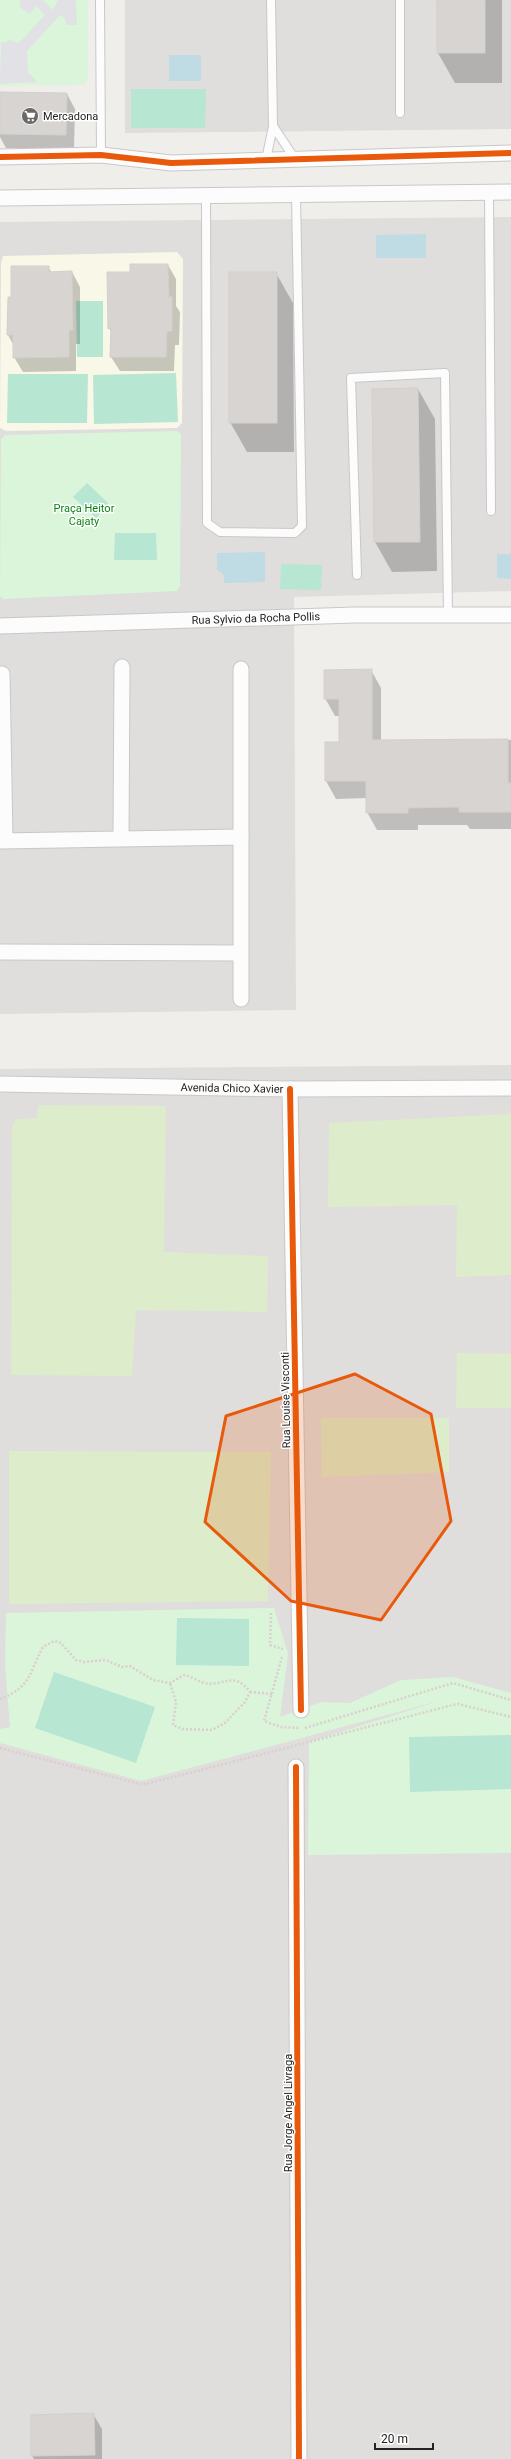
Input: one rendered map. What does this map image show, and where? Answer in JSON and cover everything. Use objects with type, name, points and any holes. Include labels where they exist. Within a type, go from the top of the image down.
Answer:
[{"type":"street","points":[[0,157],[101,155],[171,163],[511,153]]},
{"type":"street","points":[[0,198],[511,192]]},
{"type":"street","name":"Rua Sylvio da Rocha Pollis","points":[[0,626],[356,615],[511,615]]},
{"type":"street","points":[[122,667],[122,838]]},
{"type":"street","points":[[241,669],[241,999]]},
{"type":"street","points":[[2,674],[3,840],[241,837]]},
{"type":"street","points":[[0,952],[240,953]]},
{"type":"street","name":"Avenida Chico Xavier","points":[[0,1084],[290,1089],[511,1088]]},
{"type":"street","name":"Rua Louise Visconti","points":[[290,1089],[301,1710]]},
{"type":"street","name":"Rua Jorge Angel Livraga","points":[[296,1767],[299,2459]]},
{"type":"lane","points":[[100,0],[101,155]]},
{"type":"lane","points":[[266,160],[273,126],[271,0]]},
{"type":"lane","points":[[400,0],[400,113]]},
{"type":"lane","points":[[273,126],[296,159]]},
{"type":"lane","points":[[489,193],[491,511]]},
{"type":"lane","points":[[206,196],[207,523],[220,532],[295,533],[302,526],[296,195]]},
{"type":"lane","points":[[357,574],[351,378],[445,373],[448,615]]},
{"type":"path","points":[[271,1613],[270,1645],[284,1650],[264,1721],[291,1729],[323,1724],[348,1714],[453,1683],[511,1700]]},
{"type":"path","points":[[0,1699],[8,1697],[30,1678],[43,1647],[54,1641],[61,1643],[76,1660],[84,1662],[106,1660],[122,1667],[130,1666],[153,1680],[170,1683],[184,1675],[205,1683],[237,1680],[244,1684],[250,1692],[272,1694]]},
{"type":"path","points":[[170,1683],[176,1702],[173,1725],[182,1729],[212,1730],[221,1726],[245,1702],[250,1692]]},
{"type":"path","points":[[0,1748],[140,1784],[458,1704],[511,1717]]},
{"type":"highlighted area","points":[[355,1374],[431,1414],[451,1521],[381,1620],[291,1601],[205,1522],[226,1416]]},
{"type":"shaded area","points":[[20,0],[43,0],[53,10],[58,0],[76,0],[77,25],[66,25],[65,18],[60,15],[27,51],[28,73],[38,82],[0,84],[1,43],[10,40],[19,43],[45,15],[37,6],[29,14],[20,7]]},
{"type":"shaded area","points":[[125,0],[511,0],[511,129],[125,133]]},
{"type":"shaded area","points":[[511,217],[511,591],[294,597],[296,1010],[0,1014],[0,222]]},
{"type":"shaded area","points":[[177,252],[183,259],[182,423],[177,428],[6,431],[0,428],[1,263],[3,256]]},
{"type":"shaded area","points":[[511,1065],[511,2459],[0,2459],[0,1069]]},
{"type":"green space","points":[[0,0],[88,0],[88,79],[84,85],[0,86]]},
{"type":"green space","points":[[131,89],[206,89],[205,128],[131,128]]},
{"type":"green space","points":[[76,301],[103,301],[103,357],[77,357]]},
{"type":"green space","points":[[176,373],[178,422],[94,424],[93,375]]},
{"type":"green space","points":[[8,374],[88,374],[87,423],[7,423]]},
{"type":"green space","name":"Praça Heitor Cajaty","points":[[177,431],[181,434],[180,586],[177,591],[3,599],[0,596],[1,439],[5,435]]},
{"type":"green space","points":[[87,483],[109,504],[96,518],[73,497]]},
{"type":"green space","points":[[115,533],[156,533],[157,560],[114,560]]},
{"type":"green space","points":[[281,564],[322,565],[321,590],[280,589]]},
{"type":"green space","points":[[38,1105],[166,1106],[164,1252],[268,1256],[267,1312],[136,1310],[132,1376],[11,1375],[12,1126],[17,1119],[37,1118]]},
{"type":"green space","points":[[511,1114],[511,1275],[456,1277],[457,1205],[328,1207],[329,1123]]},
{"type":"green space","points":[[457,1353],[511,1354],[511,1408],[456,1408]]},
{"type":"green space","points":[[321,1418],[449,1418],[449,1472],[322,1477]]},
{"type":"green space","points":[[9,1451],[271,1452],[268,1601],[9,1604]]},
{"type":"green space","points":[[274,1608],[288,1654],[280,1717],[321,1702],[350,1703],[401,1680],[453,1677],[511,1693],[511,1853],[308,1855],[309,1742],[439,1701],[141,1781],[0,1743],[0,1729],[10,1727],[5,1666],[6,1613]]},
{"type":"green space","points":[[177,1618],[249,1619],[249,1666],[176,1665]]},
{"type":"green space","points":[[54,1672],[155,1707],[136,1763],[35,1728]]},
{"type":"green space","points":[[511,1735],[511,1789],[410,1792],[409,1737]]},
{"type":"water","points":[[169,55],[201,55],[201,81],[169,81]]},
{"type":"water","points":[[426,234],[426,258],[376,258],[376,235]]},
{"type":"water","points":[[265,552],[265,582],[224,583],[224,575],[217,570],[217,553]]},
{"type":"water","points":[[497,554],[511,554],[511,579],[497,578]]},
{"type":"building","points":[[437,0],[485,0],[485,53],[437,53]]},
{"type":"building","points":[[0,92],[67,93],[66,135],[0,134]]},
{"type":"building","points":[[130,264],[168,264],[169,297],[172,297],[172,331],[167,331],[166,357],[110,357],[111,328],[108,329],[107,272],[130,272]]},
{"type":"building","points":[[11,266],[49,266],[49,272],[72,271],[73,330],[69,330],[69,357],[13,358],[13,335],[7,335],[8,297],[11,297]]},
{"type":"building","points":[[229,272],[277,272],[277,423],[229,423]]},
{"type":"building","points":[[418,388],[420,542],[374,542],[372,389]]},
{"type":"building","points":[[372,669],[372,740],[508,739],[508,783],[511,783],[511,812],[459,812],[459,807],[408,808],[408,813],[366,813],[366,781],[325,781],[325,742],[339,742],[339,699],[324,699],[324,670]]},
{"type":"building","points":[[94,2413],[95,2455],[31,2456],[31,2415]]},
{"type":"cycle path","points":[[0,157],[101,155],[171,163],[511,153]]},
{"type":"cycle path","points":[[290,1089],[301,1710]]},
{"type":"cycle path","points":[[296,1767],[299,2459]]},
{"type":"place","name":"Mercadona","points":[[30,116]]}]
